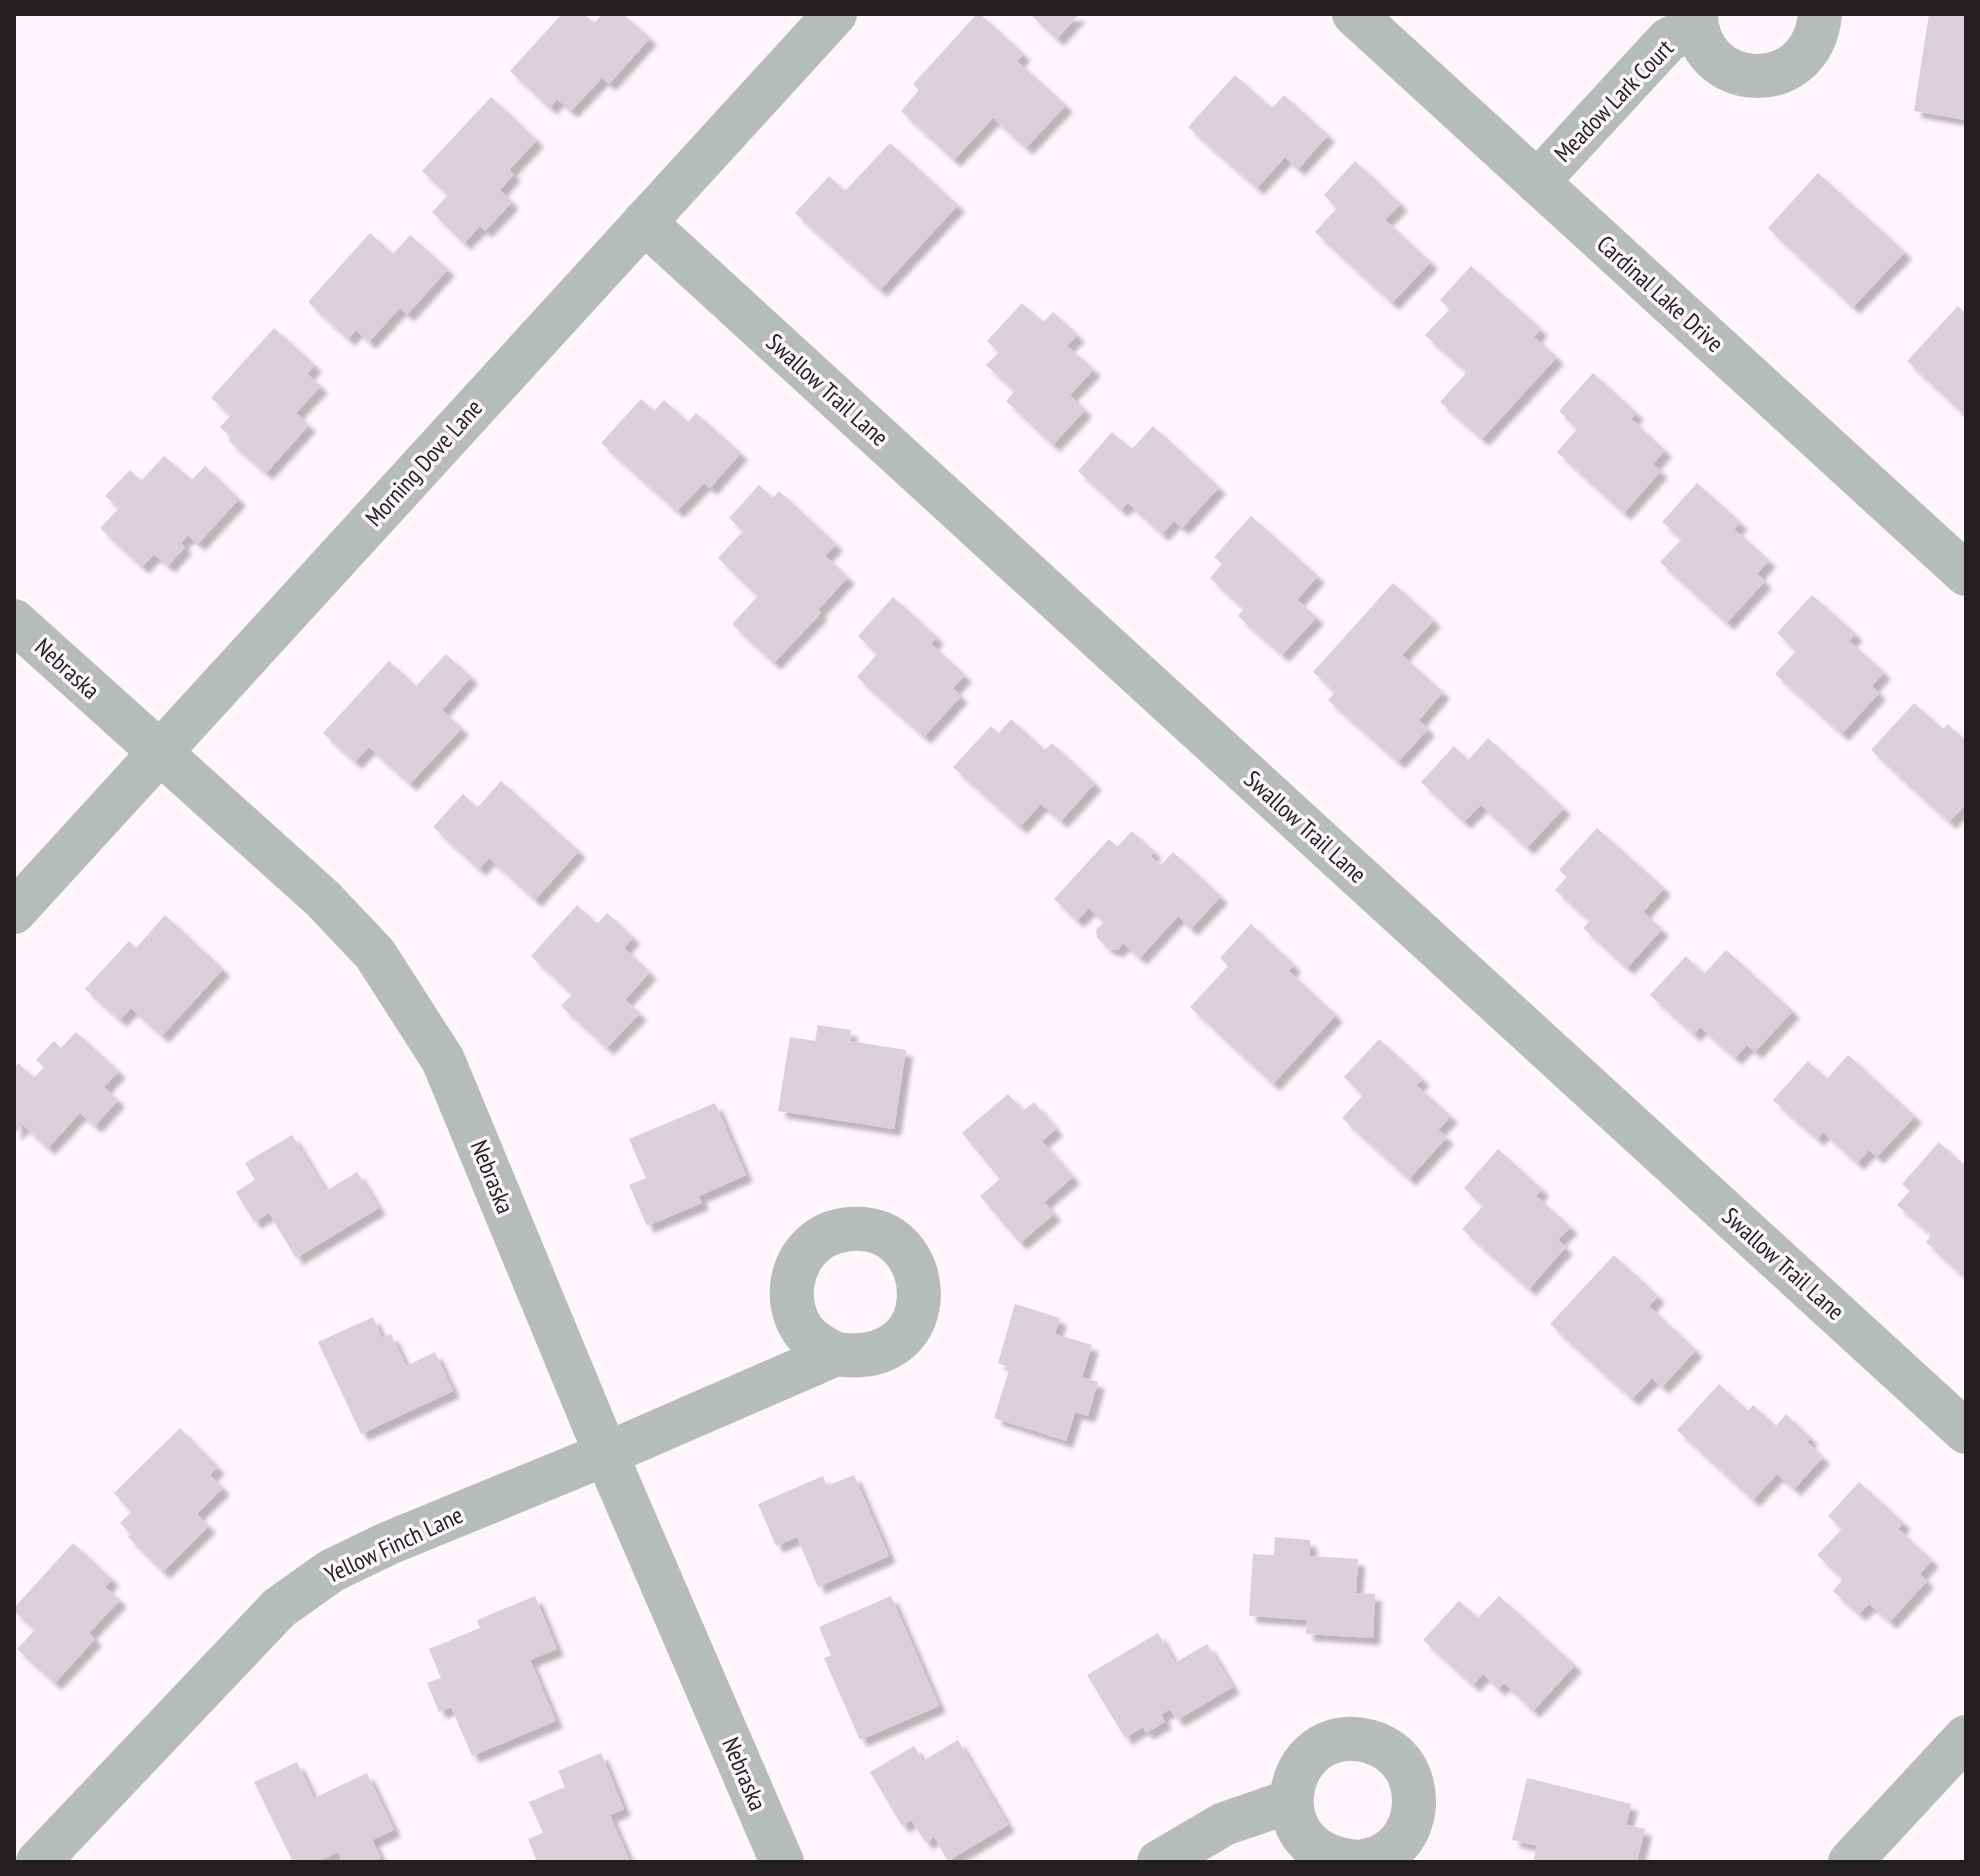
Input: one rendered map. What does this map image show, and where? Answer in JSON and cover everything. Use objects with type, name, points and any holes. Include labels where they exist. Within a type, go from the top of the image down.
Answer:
[{"type":"street","name":"Morning Dove Lane","points":[[14,912],[835,14]]},
{"type":"street","name":"Cardinal Lake Drive","points":[[1354,14],[1966,574]]},
{"type":"street","name":"Meadow Lark Court","points":[[1537,182],[1668,40],[1696,19],[1703,45],[1717,62],[1736,73],[1757,77],[1778,74],[1797,63],[1810,49],[1818,30],[1820,14]]},
{"type":"street","name":"Swallow Trail Lane","points":[[644,222],[1966,1432]]},
{"type":"street","name":"Nebraska","points":[[14,621],[323,899],[375,954],[443,1060],[606,1454],[782,1862]]},
{"type":"street","name":"Yellow Finch Lane","points":[[38,1862],[279,1608],[331,1571],[389,1543],[606,1454],[836,1354]]},
{"type":"street","points":[[1850,1862],[1966,1737]]},
{"type":"street","points":[[1358,1739],[1378,1744],[1395,1754],[1407,1770],[1414,1790],[1415,1809],[1409,1829],[1396,1845],[1380,1856],[1359,1862],[1340,1861],[1320,1853],[1305,1840],[1295,1822],[1291,1801],[1294,1781],[1304,1763],[1319,1748],[1338,1740],[1358,1739]]},
{"type":"street","points":[[1159,1862],[1224,1824],[1291,1801]]},
{"type":"building","points":[[562,14],[584,14],[594,23],[603,14],[623,14],[650,38],[609,84],[602,78],[571,111],[557,99],[550,108],[510,71]]},
{"type":"building","points":[[977,14],[1024,54],[1017,61],[1066,105],[1026,148],[993,118],[954,160],[901,111],[919,90],[913,84]]},
{"type":"building","points":[[1030,14],[1079,14],[1057,39]]},
{"type":"building","points":[[1929,14],[1966,14],[1966,120],[1914,111]]},
{"type":"building","points":[[1235,75],[1272,108],[1284,95],[1328,135],[1298,169],[1285,157],[1257,188],[1188,127]]},
{"type":"building","points":[[491,97],[537,140],[509,170],[514,174],[500,190],[512,202],[485,231],[480,226],[464,243],[432,212],[448,195],[422,171]]},
{"type":"building","points":[[890,143],[958,205],[880,290],[795,213],[829,176],[845,191]]},
{"type":"building","points":[[1355,161],[1401,204],[1385,220],[1431,262],[1392,303],[1315,232],[1337,208],[1324,195]]},
{"type":"building","points":[[1818,173],[1905,252],[1853,307],[1768,228]]},
{"type":"building","points":[[370,233],[393,254],[410,235],[448,269],[407,315],[400,308],[369,342],[356,330],[348,339],[308,302]]},
{"type":"building","points":[[1471,266],[1541,329],[1534,337],[1557,357],[1482,439],[1440,402],[1467,372],[1425,335],[1450,309],[1440,300]]},
{"type":"building","points":[[1022,303],[1043,322],[1053,312],[1078,335],[1067,346],[1094,369],[1070,395],[1085,410],[1053,445],[1006,401],[1015,391],[986,365],[999,352],[987,341]]},
{"type":"building","points":[[1958,306],[1966,313],[1966,416],[1907,361]]},
{"type":"building","points":[[274,328],[315,365],[307,374],[321,386],[296,413],[309,425],[266,473],[228,440],[231,437],[220,427],[231,415],[211,398]]},
{"type":"building","points":[[1593,373],[1637,413],[1631,419],[1665,450],[1653,464],[1661,471],[1624,513],[1557,452],[1577,429],[1559,411]]},
{"type":"building","points":[[641,399],[654,411],[664,400],[688,422],[696,413],[741,453],[710,488],[704,483],[677,511],[601,443]]},
{"type":"building","points":[[1153,426],[1219,487],[1182,528],[1174,521],[1162,534],[1128,503],[1121,510],[1078,471],[1112,432],[1132,449]]},
{"type":"building","points":[[164,456],[192,480],[205,466],[239,499],[198,544],[188,535],[181,543],[185,547],[168,566],[154,554],[142,567],[100,528],[119,508],[105,496],[130,470],[141,481]]},
{"type":"building","points":[[1697,483],[1741,523],[1734,529],[1769,560],[1757,574],[1765,581],[1727,623],[1660,562],[1682,539],[1662,522]]},
{"type":"building","points":[[759,485],[773,498],[779,491],[836,544],[825,556],[848,577],[818,610],[821,613],[774,663],[732,624],[758,596],[718,558],[743,531],[729,518]]},
{"type":"building","points":[[1251,516],[1318,576],[1297,600],[1317,617],[1282,655],[1238,616],[1244,609],[1210,578],[1222,564],[1214,557]]},
{"type":"building","points":[[1393,583],[1434,620],[1402,655],[1443,692],[1419,720],[1428,729],[1398,762],[1328,700],[1335,692],[1313,672]]},
{"type":"building","points":[[1812,595],[1856,634],[1849,641],[1884,672],[1872,686],[1879,693],[1842,734],[1775,674],[1796,651],[1777,633]]},
{"type":"building","points":[[893,597],[937,637],[931,644],[965,675],[953,688],[961,696],[924,737],[857,677],[877,654],[858,636]]},
{"type":"building","points":[[446,654],[471,677],[442,710],[462,728],[410,784],[369,747],[355,762],[323,733],[389,661],[416,686]]},
{"type":"building","points":[[1914,703],[1943,729],[1948,724],[1966,741],[1966,804],[1949,822],[1871,750]]},
{"type":"building","points":[[1011,719],[1045,750],[1052,743],[1095,783],[1061,821],[1041,804],[1020,827],[953,767],[991,726],[999,733]]},
{"type":"building","points":[[1488,738],[1564,808],[1527,848],[1481,805],[1464,822],[1421,782],[1454,746],[1468,760]]},
{"type":"building","points":[[501,781],[579,851],[535,900],[489,858],[479,869],[433,827],[463,794],[477,808]]},
{"type":"building","points":[[1597,828],[1664,888],[1643,912],[1662,929],[1627,968],[1583,928],[1590,921],[1555,890],[1567,877],[1559,870]]},
{"type":"building","points":[[1132,831],[1155,852],[1150,856],[1161,865],[1173,852],[1221,896],[1191,929],[1178,916],[1140,958],[1123,943],[1118,950],[1109,949],[1097,938],[1096,930],[1104,922],[1089,908],[1077,921],[1054,899],[1109,839],[1117,847]]},
{"type":"building","points":[[577,905],[597,924],[607,913],[633,937],[624,948],[650,972],[625,1000],[640,1013],[607,1048],[561,1006],[572,994],[531,956]]},
{"type":"building","points":[[165,915],[223,969],[162,1036],[131,1008],[120,1020],[85,989],[129,941],[136,948]]},
{"type":"building","points":[[1251,924],[1294,965],[1289,971],[1336,1015],[1273,1084],[1190,1007],[1228,966],[1220,958]]},
{"type":"building","points":[[1726,950],[1793,1011],[1755,1052],[1747,1045],[1735,1058],[1700,1027],[1694,1035],[1650,995],[1686,956],[1704,974]]},
{"type":"building","points":[[818,1025],[851,1030],[850,1041],[906,1050],[894,1129],[778,1111],[790,1037],[815,1041]]},
{"type":"building","points":[[76,1032],[119,1071],[104,1087],[118,1100],[95,1126],[80,1113],[48,1148],[23,1125],[14,1134],[14,1068],[18,1063],[34,1078],[44,1067],[36,1060],[54,1041],[61,1048]]},
{"type":"building","points":[[1379,1039],[1423,1079],[1416,1085],[1451,1116],[1438,1130],[1447,1137],[1409,1179],[1342,1118],[1363,1095],[1344,1077]]},
{"type":"building","points":[[1848,1055],[1915,1116],[1877,1157],[1869,1150],[1857,1163],[1823,1132],[1817,1139],[1773,1100],[1808,1061],[1827,1079]]},
{"type":"building","points":[[1008,1094],[1023,1111],[1034,1102],[1056,1129],[1042,1141],[1073,1177],[1044,1202],[1054,1214],[1020,1243],[980,1196],[1000,1179],[962,1133]]},
{"type":"building","points":[[715,1103],[746,1175],[699,1196],[702,1203],[647,1226],[629,1185],[646,1178],[629,1139]]},
{"type":"building","points":[[292,1135],[326,1191],[357,1172],[379,1208],[296,1258],[269,1213],[254,1222],[236,1192],[255,1180],[245,1163]]},
{"type":"building","points":[[1939,1142],[1966,1167],[1966,1279],[1926,1242],[1932,1235],[1897,1205],[1910,1191],[1902,1184]]},
{"type":"building","points":[[1498,1149],[1542,1189],[1536,1196],[1571,1227],[1558,1240],[1566,1247],[1529,1289],[1462,1229],[1483,1206],[1464,1188]]},
{"type":"building","points":[[1614,1255],[1658,1296],[1649,1306],[1696,1350],[1662,1387],[1652,1378],[1632,1399],[1550,1324]]},
{"type":"building","points":[[1015,1304],[1060,1318],[1055,1334],[1092,1345],[1082,1377],[1098,1382],[1088,1416],[1075,1412],[1066,1441],[994,1418],[1010,1367],[998,1363]]},
{"type":"building","points":[[373,1317],[382,1338],[391,1334],[406,1366],[435,1352],[453,1391],[361,1434],[318,1342]]},
{"type":"building","points":[[1719,1384],[1748,1411],[1753,1405],[1776,1426],[1786,1414],[1811,1438],[1807,1442],[1823,1457],[1794,1489],[1777,1474],[1753,1500],[1677,1430]]},
{"type":"building","points":[[180,1428],[218,1467],[210,1475],[223,1488],[197,1514],[209,1526],[163,1572],[128,1537],[131,1534],[120,1523],[131,1512],[114,1493]]},
{"type":"building","points":[[854,1475],[889,1556],[818,1587],[797,1537],[776,1546],[758,1504],[823,1476],[827,1486]]},
{"type":"building","points":[[1859,1482],[1904,1523],[1898,1529],[1932,1560],[1920,1574],[1927,1581],[1890,1622],[1869,1604],[1859,1614],[1833,1591],[1843,1579],[1817,1555],[1842,1529],[1828,1516]]},
{"type":"building","points":[[1275,1537],[1310,1540],[1310,1556],[1358,1559],[1356,1593],[1375,1594],[1373,1638],[1306,1634],[1307,1620],[1249,1616],[1253,1554],[1274,1555]]},
{"type":"building","points":[[73,1543],[112,1579],[105,1587],[120,1600],[89,1633],[95,1639],[55,1683],[17,1649],[35,1630],[14,1608]]},
{"type":"building","points":[[535,1596],[557,1649],[530,1660],[556,1721],[472,1756],[451,1707],[439,1712],[427,1683],[441,1678],[429,1649],[480,1628],[477,1620]]},
{"type":"building","points":[[891,1596],[939,1706],[860,1740],[824,1658],[831,1655],[819,1627]]},
{"type":"building","points":[[1499,1596],[1575,1665],[1533,1711],[1504,1683],[1498,1689],[1483,1674],[1473,1685],[1423,1640],[1459,1601],[1478,1618]]},
{"type":"building","points":[[1158,1633],[1175,1663],[1207,1644],[1233,1687],[1177,1720],[1170,1709],[1161,1715],[1165,1722],[1146,1733],[1143,1727],[1125,1738],[1087,1675]]},
{"type":"building","points":[[958,1740],[1008,1825],[948,1861],[934,1837],[926,1843],[911,1820],[902,1826],[870,1772],[914,1746],[923,1761]]},
{"type":"building","points":[[601,1753],[624,1809],[610,1815],[630,1862],[537,1862],[528,1839],[543,1833],[529,1802],[565,1787],[558,1771]]},
{"type":"building","points":[[297,1762],[314,1798],[367,1773],[394,1830],[372,1840],[381,1858],[372,1862],[342,1862],[338,1852],[317,1862],[293,1862],[254,1782]]},
{"type":"building","points":[[1527,1778],[1631,1804],[1626,1825],[1645,1829],[1637,1862],[1533,1862],[1537,1846],[1512,1840]]}]
